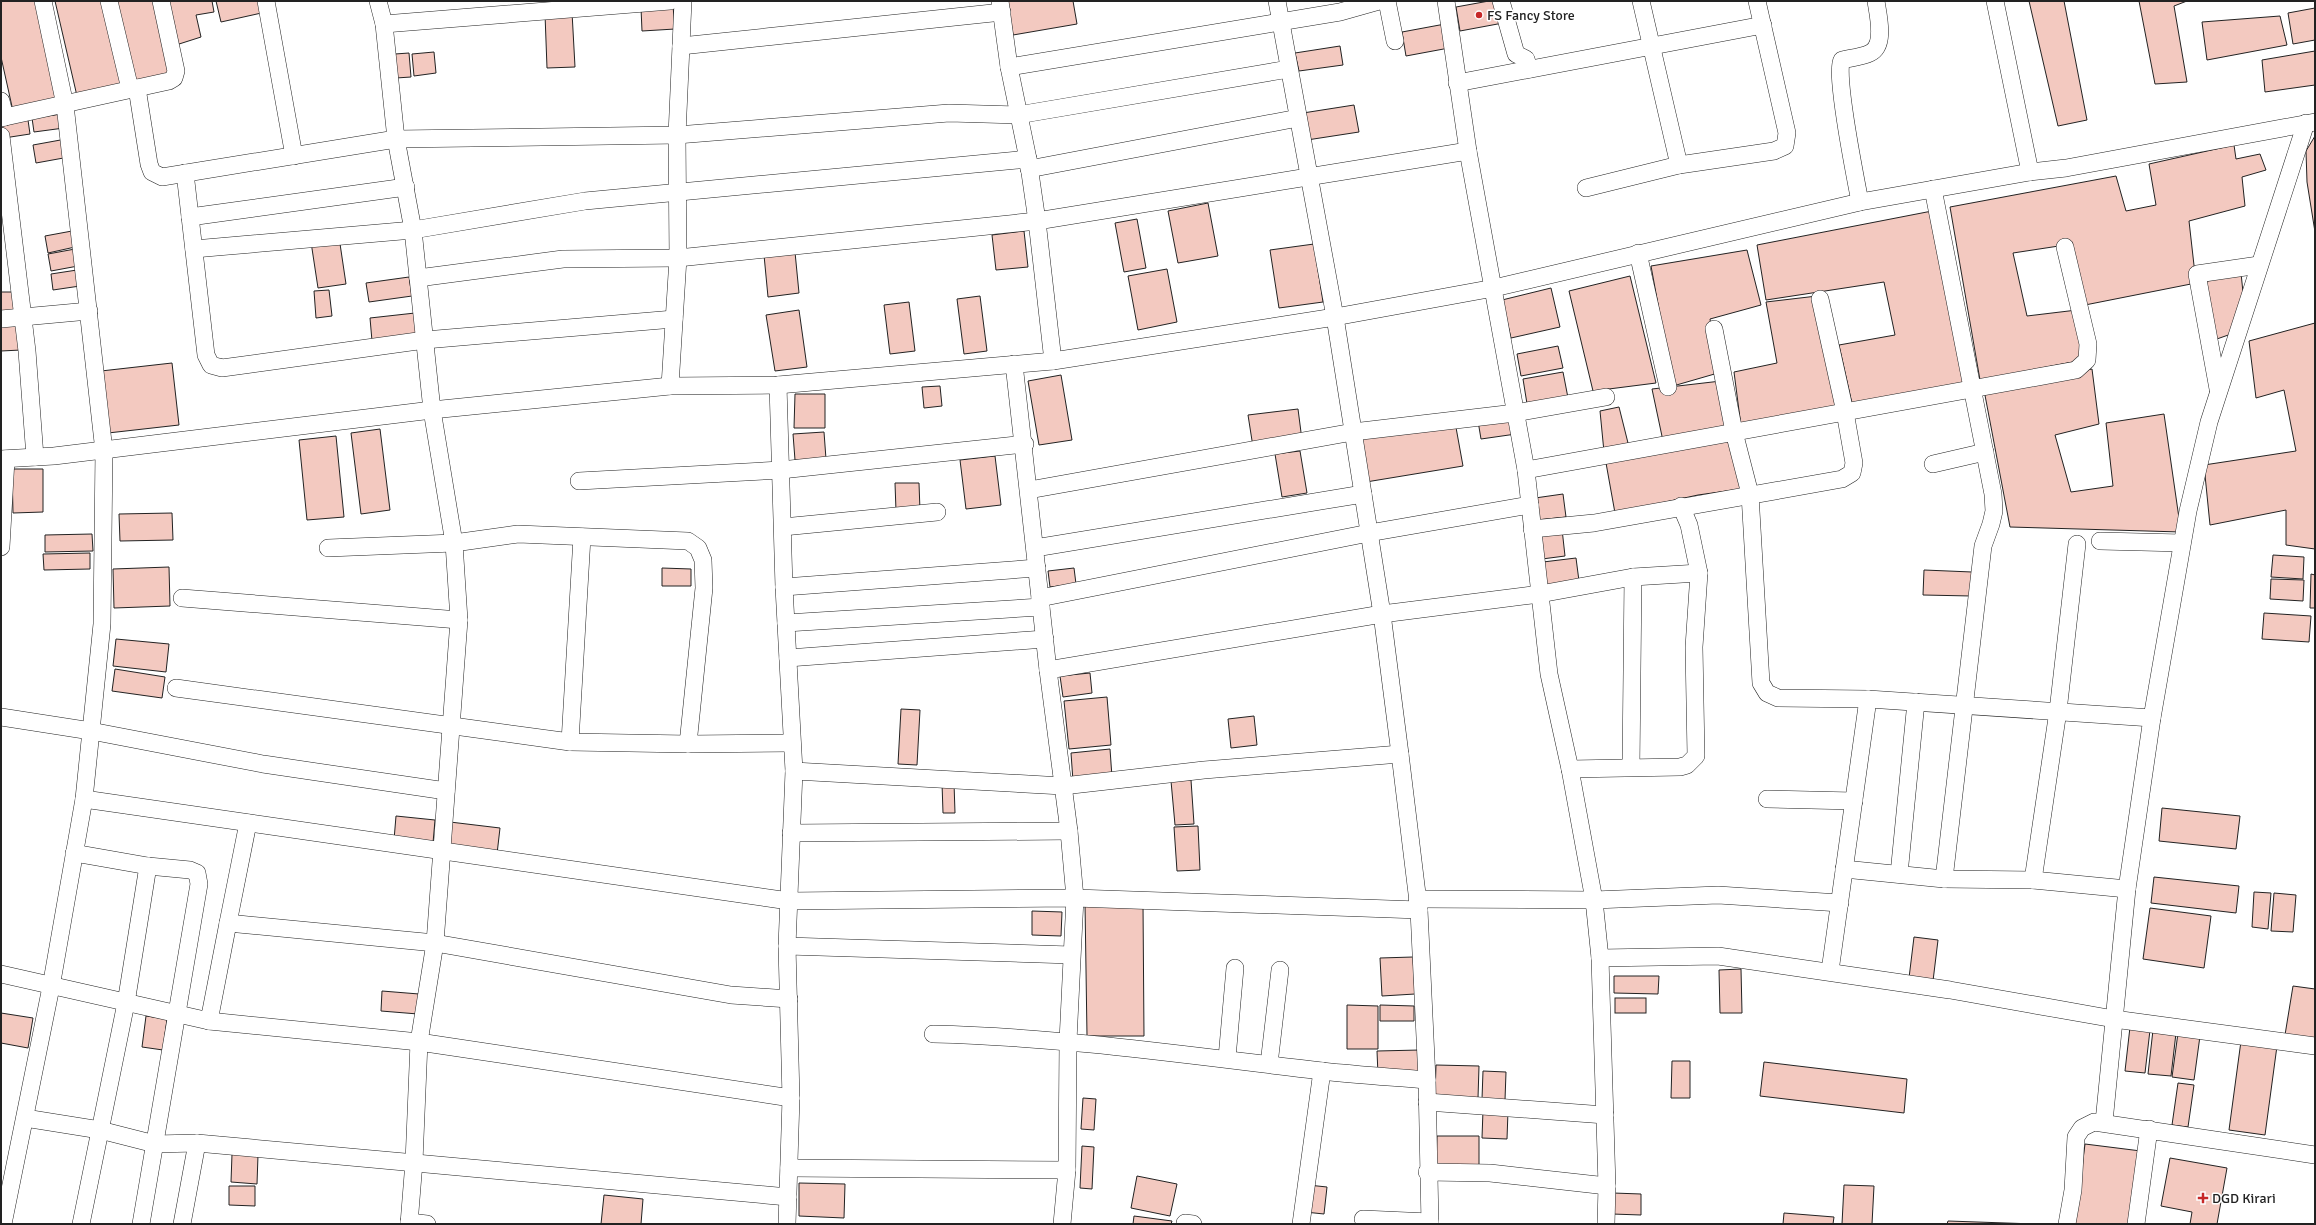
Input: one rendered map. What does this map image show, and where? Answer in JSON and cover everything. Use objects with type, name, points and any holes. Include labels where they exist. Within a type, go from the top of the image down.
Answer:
[{"type":"street","points":[[3,1224],[51,987],[84,799],[102,624],[104,451],[65,105],[43,1]]},
{"type":"street","points":[[109,1],[133,88],[152,172],[162,178],[184,173],[396,139],[677,135],[949,113],[1018,115],[1289,68]]},
{"type":"street","points":[[1,101],[3,118],[169,81],[174,78],[176,71],[161,1]]},
{"type":"street","points":[[266,1],[294,156]]},
{"type":"street","points":[[378,1],[384,24],[396,139],[413,230],[432,410],[454,543],[459,620],[435,943],[419,1042],[414,1162],[409,1223],[427,1224]]},
{"type":"street","points":[[384,24],[670,1]]},
{"type":"street","points":[[670,386],[678,258],[677,135],[683,1]]},
{"type":"street","points":[[1277,1],[1335,316],[1382,614],[1418,904],[1427,1080],[1430,1223],[1363,1220]]},
{"type":"street","points":[[1009,66],[1280,22],[1339,6],[1379,1]]},
{"type":"street","points":[[1386,1],[1394,41]]},
{"type":"street","points":[[1446,1],[1468,151],[1526,470],[1549,674],[1570,769],[1594,900],[1600,958],[1607,1186],[1606,1224]]},
{"type":"street","points":[[1501,1],[1516,54],[1526,59],[1529,69]]},
{"type":"street","points":[[1641,1],[1653,47],[1679,165]]},
{"type":"street","points":[[1586,188],[1679,165],[1774,152],[1785,146],[1786,133],[1757,1]]},
{"type":"street","points":[[1860,202],[1841,84],[1840,64],[1842,60],[1871,53],[1876,47],[1880,33],[1876,1]]},
{"type":"street","points":[[1995,1],[2030,172]]},
{"type":"street","points":[[681,46],[1001,6],[1009,66],[1028,164],[1037,221],[1053,361]]},
{"type":"street","points":[[1458,83],[1763,25]]},
{"type":"street","points":[[194,249],[413,230],[585,201],[678,192],[1028,164],[1298,118]]},
{"type":"street","points":[[1,547],[4,459],[104,451],[432,410],[670,386],[778,385],[1053,361],[1335,316],[1494,288],[1860,202],[2030,172],[2066,168],[2310,122]]},
{"type":"street","points":[[2104,1122],[2127,889],[2152,718],[2182,543],[2203,444],[2218,391],[2259,265],[2310,122]]},
{"type":"street","points":[[1,136],[23,318],[35,457]]},
{"type":"street","points":[[418,278],[563,259],[678,258],[1037,221],[1468,151]]},
{"type":"street","points":[[184,173],[206,355],[211,365],[222,368],[425,340],[674,320]]},
{"type":"street","points":[[190,217],[406,187]]},
{"type":"street","points":[[1933,189],[1993,494],[1994,511],[1983,546],[1944,879]]},
{"type":"street","points":[[1526,470],[2076,370],[2087,360],[2088,344],[2065,247]]},
{"type":"street","points":[[1638,254],[1668,387]]},
{"type":"street","points":[[2218,391],[2197,274],[2259,265]]},
{"type":"street","points":[[1532,529],[1594,523],[1681,506],[1842,479],[1852,473],[1854,463],[1845,412],[1820,299]]},
{"type":"street","points":[[1,319],[89,311]]},
{"type":"street","points":[[1714,329],[1734,432],[1750,494],[1761,683],[1767,693],[1778,698],[1868,699],[2152,718]]},
{"type":"street","points":[[1014,364],[1025,444],[1040,602],[1069,831],[1075,898],[1071,955],[1068,1041],[1067,1170],[1062,1224]]},
{"type":"street","points":[[778,385],[784,587],[794,771],[787,946],[791,1098],[787,1224]]},
{"type":"street","points":[[1029,490],[1353,432],[1515,413],[1606,397]]},
{"type":"street","points":[[579,481],[781,470],[1025,444]]},
{"type":"street","points":[[1933,464],[1984,452]]},
{"type":"street","points":[[1035,548],[1363,494]]},
{"type":"street","points":[[786,623],[1040,602],[1369,533],[1530,505]]},
{"type":"street","points":[[1570,769],[1680,767],[1687,765],[1696,756],[1694,647],[1699,573],[1689,525],[1681,506]]},
{"type":"street","points":[[783,527],[936,512]]},
{"type":"street","points":[[328,548],[454,543],[518,534],[688,541],[698,548],[703,560],[704,588],[688,744]]},
{"type":"street","points":[[570,742],[582,537]]},
{"type":"street","points":[[2100,541],[2182,543]]},
{"type":"street","points":[[2033,880],[2058,711],[2077,544]]},
{"type":"street","points":[[784,587],[1037,568]]},
{"type":"street","points":[[1048,670],[1382,614],[1540,594],[1633,577],[1699,573]]},
{"type":"street","points":[[1631,767],[1633,577]]},
{"type":"street","points":[[182,598],[459,620]]},
{"type":"street","points":[[788,658],[1045,639]]},
{"type":"street","points":[[176,688],[570,742],[688,744],[792,743]]},
{"type":"street","points":[[1830,971],[1868,699]]},
{"type":"street","points":[[1899,874],[1916,702]]},
{"type":"street","points":[[1,717],[91,731],[263,764],[446,791]]},
{"type":"street","points":[[794,771],[1063,786],[1204,770],[1400,754]]},
{"type":"street","points":[[84,799],[789,901],[1075,898],[1418,904],[1594,900],[1718,895],[1840,903]]},
{"type":"street","points":[[1767,799],[1854,800]]},
{"type":"street","points":[[209,1021],[248,823]]},
{"type":"street","points":[[791,833],[1069,831]]},
{"type":"street","points":[[74,853],[148,866],[190,870],[197,873],[199,884],[141,1224]]},
{"type":"street","points":[[82,1224],[126,1003],[148,866]]},
{"type":"street","points":[[1844,869],[1944,879],[2033,880],[2127,889]]},
{"type":"street","points":[[228,923],[435,943],[731,995],[788,1000]]},
{"type":"street","points":[[787,946],[1071,955]]},
{"type":"street","points":[[1600,958],[1718,956],[1830,971],[2114,1019],[2315,1046]]},
{"type":"street","points":[[1227,1058],[1235,968]]},
{"type":"street","points":[[1269,1064],[1280,970]]},
{"type":"street","points":[[1,974],[51,987],[209,1021],[419,1042],[791,1098]]},
{"type":"street","points":[[933,1034],[1068,1041],[1227,1058],[1322,1071],[1427,1080]]},
{"type":"street","points":[[1301,1224],[1322,1071]]},
{"type":"street","points":[[1427,1102],[1605,1115]]},
{"type":"street","points":[[24,1118],[100,1130],[155,1144],[197,1143],[788,1197]]},
{"type":"street","points":[[2068,1224],[2073,1190],[2076,1137],[2082,1128],[2094,1122],[2104,1122],[2315,1154]]},
{"type":"street","points":[[2136,1224],[2149,1129]]},
{"type":"street","points":[[182,1224],[197,1143]]},
{"type":"street","points":[[789,1168],[1067,1170]]},
{"type":"street","points":[[1428,1172],[1490,1173],[1607,1186]]},
{"type":"building","points":[[1,1],[40,1],[62,99],[13,111],[1,57]]},
{"type":"building","points":[[55,1],[107,1],[126,84],[77,96]]},
{"type":"building","points":[[113,1],[157,1],[171,73],[130,83]]},
{"type":"building","points":[[167,1],[212,1],[214,12],[196,15],[201,37],[176,45]]},
{"type":"building","points":[[216,1],[264,1],[266,12],[221,22]]},
{"type":"building","points":[[1007,1],[1073,1],[1077,24],[1013,35]]},
{"type":"building","name":"FS Fancy Store","points":[[1489,1],[1499,1],[1503,23],[1460,31],[1456,7]]},
{"type":"building","points":[[2029,1],[2064,1],[2087,120],[2058,126]]},
{"type":"building","points":[[2139,1],[2187,1],[2174,6],[2187,82],[2155,84]]},
{"type":"building","points":[[673,6],[675,29],[642,31],[641,8]]},
{"type":"building","points":[[2315,8],[2315,40],[2293,44],[2288,13]]},
{"type":"building","points":[[572,12],[575,67],[547,68],[545,14]]},
{"type":"building","points":[[2280,16],[2287,45],[2207,60],[2202,22]]},
{"type":"building","points":[[1445,24],[1449,48],[1406,56],[1402,32]]},
{"type":"building","points":[[1340,46],[1343,65],[1299,71],[1295,53]]},
{"type":"building","points":[[2315,51],[2315,85],[2265,92],[2262,60]]},
{"type":"building","points":[[434,52],[436,73],[414,76],[412,54]]},
{"type":"building","points":[[409,53],[411,77],[396,78],[395,54]]},
{"type":"building","points":[[1354,105],[1359,132],[1307,140],[1303,113]]},
{"type":"building","points":[[62,114],[64,128],[34,132],[32,118]]},
{"type":"building","points":[[28,120],[30,134],[4,138],[2,123]]},
{"type":"building","points":[[2315,136],[2315,232],[2307,182],[2306,151]]},
{"type":"building","points":[[66,139],[69,157],[36,163],[33,145]]},
{"type":"building","points":[[2234,145],[2236,159],[2260,154],[2266,170],[2242,177],[2245,206],[2189,221],[2196,283],[2085,305],[2072,244],[2013,253],[2027,316],[2077,310],[2083,360],[1980,380],[1950,207],[2116,176],[2126,211],[2156,205],[2149,164]]},
{"type":"building","points":[[1208,203],[1218,256],[1178,263],[1168,211]]},
{"type":"building","points":[[1932,211],[1968,385],[1853,408],[1839,345],[1895,335],[1884,282],[1766,300],[1757,245]]},
{"type":"building","points":[[1137,219],[1146,268],[1124,272],[1115,223]]},
{"type":"building","points":[[72,231],[75,247],[48,253],[45,236]]},
{"type":"building","points":[[1024,231],[1028,267],[996,270],[992,235]]},
{"type":"building","points":[[339,237],[346,284],[318,288],[311,242]]},
{"type":"building","points":[[1314,244],[1323,302],[1279,308],[1270,250]]},
{"type":"building","points":[[75,249],[78,266],[51,271],[48,254]]},
{"type":"building","points":[[1747,250],[1761,305],[1710,319],[1718,373],[1673,386],[1651,266]]},
{"type":"building","points":[[795,252],[799,293],[768,297],[764,255]]},
{"type":"building","points":[[1167,269],[1177,322],[1138,330],[1128,276]]},
{"type":"building","points":[[77,270],[80,286],[53,290],[51,274]]},
{"type":"building","points":[[2241,273],[2244,302],[2234,333],[2214,340],[2203,282]]},
{"type":"building","points":[[1630,276],[1656,383],[1593,391],[1569,291]]},
{"type":"building","points":[[409,277],[412,296],[369,302],[366,283]]},
{"type":"building","points":[[1551,288],[1560,327],[1511,338],[1502,300]]},
{"type":"building","points":[[329,290],[332,316],[316,318],[314,291]]},
{"type":"building","points":[[1,292],[16,292],[17,318],[1,318]]},
{"type":"building","points":[[980,296],[987,351],[964,354],[957,299]]},
{"type":"building","points":[[1817,296],[1842,408],[1741,426],[1734,372],[1777,363],[1766,302]]},
{"type":"building","points":[[909,302],[915,351],[890,354],[884,305]]},
{"type":"building","points":[[799,310],[807,367],[775,371],[766,315]]},
{"type":"building","points":[[415,313],[418,336],[372,341],[370,318]]},
{"type":"building","points":[[19,320],[21,350],[1,351],[1,321]]},
{"type":"building","points":[[2315,323],[2315,549],[2286,545],[2286,510],[2210,525],[2204,465],[2296,451],[2284,390],[2256,398],[2249,341]]},
{"type":"building","points":[[1558,346],[1563,368],[1521,376],[1517,354]]},
{"type":"building","points":[[172,363],[179,425],[108,433],[101,371]]},
{"type":"building","points":[[2092,369],[2099,424],[2055,435],[2071,492],[2113,486],[2106,423],[2164,414],[2181,532],[2010,527],[1984,390]]},
{"type":"building","points":[[1563,372],[1569,403],[1528,410],[1523,379]]},
{"type":"building","points":[[1061,375],[1072,440],[1039,445],[1028,381]]},
{"type":"building","points":[[1721,381],[1731,429],[1663,441],[1652,389]]},
{"type":"building","points":[[940,386],[942,406],[924,408],[922,387]]},
{"type":"building","points":[[795,394],[825,394],[825,428],[794,428]]},
{"type":"building","points":[[1619,407],[1629,447],[1604,452],[1600,411]]},
{"type":"building","points":[[1298,409],[1302,440],[1253,447],[1248,415]]},
{"type":"building","points":[[1513,416],[1516,434],[1481,439],[1478,421]]},
{"type":"building","points":[[1455,422],[1463,466],[1366,482],[1358,438]]},
{"type":"building","points":[[380,429],[390,510],[361,514],[351,433]]},
{"type":"building","points":[[824,432],[826,459],[795,460],[793,434]]},
{"type":"building","points":[[336,436],[344,517],[307,520],[299,440]]},
{"type":"building","points":[[1730,438],[1741,489],[1698,495],[1615,513],[1606,463]]},
{"type":"building","points":[[1300,451],[1307,493],[1282,497],[1275,454]]},
{"type":"building","points":[[995,456],[1001,505],[966,509],[960,460]]},
{"type":"building","points":[[12,469],[43,469],[43,512],[13,513]]},
{"type":"building","points":[[895,483],[919,483],[920,511],[896,511]]},
{"type":"building","points":[[1563,494],[1566,517],[1537,520],[1535,498]]},
{"type":"building","points":[[172,513],[173,540],[120,541],[119,514]]},
{"type":"building","points":[[1562,529],[1565,556],[1542,559],[1539,531]]},
{"type":"building","points":[[92,534],[93,551],[45,552],[45,535]]},
{"type":"building","points":[[90,553],[90,569],[44,570],[43,554]]},
{"type":"building","points":[[2273,555],[2304,557],[2303,579],[2271,577]]},
{"type":"building","points":[[1576,558],[1579,581],[1547,586],[1543,562]]},
{"type":"building","points":[[169,567],[170,606],[114,608],[113,569]]},
{"type":"building","points":[[662,568],[691,569],[691,586],[662,586]]},
{"type":"building","points":[[1074,568],[1076,584],[1050,587],[1048,571]]},
{"type":"building","points":[[1924,570],[1972,572],[1971,596],[1923,595]]},
{"type":"building","points":[[2311,574],[2315,575],[2315,608],[2310,608]]},
{"type":"building","points":[[2271,579],[2304,580],[2303,601],[2270,599]]},
{"type":"building","points":[[2264,613],[2311,616],[2309,642],[2262,639]]},
{"type":"building","points":[[116,639],[169,644],[166,672],[113,666]]},
{"type":"building","points":[[115,669],[165,677],[162,698],[112,691]]},
{"type":"building","points":[[1090,673],[1092,693],[1063,697],[1060,676]]},
{"type":"building","points":[[1107,697],[1111,745],[1069,749],[1064,701]]},
{"type":"building","points":[[901,709],[920,710],[917,765],[898,764]]},
{"type":"building","points":[[1254,716],[1257,745],[1231,748],[1228,719]]},
{"type":"building","points":[[1110,749],[1112,777],[1073,781],[1071,753]]},
{"type":"building","points":[[1191,780],[1194,824],[1175,825],[1171,781]]},
{"type":"building","points":[[942,783],[954,783],[955,813],[943,813]]},
{"type":"building","points":[[2162,808],[2240,816],[2236,849],[2159,841]]},
{"type":"building","points":[[396,816],[435,820],[433,843],[394,840]]},
{"type":"building","points":[[450,822],[500,828],[497,854],[447,848]]},
{"type":"building","points":[[1198,826],[1200,870],[1177,871],[1174,827]]},
{"type":"building","points":[[2154,877],[2239,886],[2236,913],[2151,903]]},
{"type":"building","points":[[2254,892],[2271,893],[2268,929],[2252,927]]},
{"type":"building","points":[[2274,893],[2296,895],[2293,932],[2271,931]]},
{"type":"building","points":[[1085,903],[1143,903],[1144,1036],[1087,1036]]},
{"type":"building","points":[[2150,908],[2211,916],[2204,968],[2143,959]]},
{"type":"building","points":[[1032,911],[1062,912],[1061,936],[1032,935]]},
{"type":"building","points":[[1914,937],[1938,940],[1933,981],[1909,978]]},
{"type":"building","points":[[1413,957],[1415,994],[1382,996],[1380,958]]},
{"type":"building","points":[[1741,969],[1742,1013],[1720,1013],[1719,970]]},
{"type":"building","points":[[1614,976],[1659,976],[1658,994],[1614,993]]},
{"type":"building","points":[[2293,986],[2315,989],[2315,1040],[2285,1035]]},
{"type":"building","points":[[382,991],[419,994],[418,1014],[381,1011]]},
{"type":"building","points":[[1615,998],[1646,998],[1646,1013],[1615,1013]]},
{"type":"building","points":[[1347,1005],[1378,1006],[1378,1049],[1347,1049]]},
{"type":"building","points":[[1380,1005],[1414,1006],[1414,1021],[1380,1021]]},
{"type":"building","points":[[1,1013],[33,1018],[28,1048],[1,1043]]},
{"type":"building","points":[[146,1016],[167,1019],[163,1050],[142,1047]]},
{"type":"building","points":[[2130,1027],[2150,1030],[2145,1073],[2125,1071]]},
{"type":"building","points":[[2153,1030],[2176,1033],[2171,1076],[2148,1074]]},
{"type":"building","points":[[2178,1033],[2200,1036],[2194,1080],[2172,1077]]},
{"type":"building","points":[[2241,1041],[2277,1046],[2265,1135],[2229,1130]]},
{"type":"building","points":[[1420,1050],[1421,1074],[1378,1075],[1377,1051]]},
{"type":"building","points":[[1672,1061],[1690,1061],[1690,1098],[1671,1098]]},
{"type":"building","points":[[1764,1062],[1907,1079],[1904,1113],[1760,1096]]},
{"type":"building","points":[[1436,1065],[1479,1066],[1478,1098],[1435,1097]]},
{"type":"building","points":[[1483,1071],[1506,1072],[1505,1100],[1482,1099]]},
{"type":"building","points":[[2178,1083],[2194,1085],[2188,1127],[2172,1125]]},
{"type":"building","points":[[1083,1098],[1096,1099],[1094,1130],[1081,1129]]},
{"type":"building","points":[[1483,1110],[1508,1111],[1507,1139],[1482,1138]]},
{"type":"building","points":[[1437,1136],[1479,1136],[1479,1168],[1436,1167]]},
{"type":"building","points":[[2085,1144],[2141,1151],[2132,1224],[2075,1224]]},
{"type":"building","points":[[1082,1146],[1094,1147],[1092,1189],[1080,1188]]},
{"type":"building","points":[[232,1154],[258,1155],[257,1184],[231,1182]]},
{"type":"building","points":[[2170,1158],[2227,1168],[2217,1224],[2190,1224],[2192,1212],[2161,1206]]},
{"type":"building","points":[[1137,1176],[1177,1184],[1170,1216],[1131,1208]]},
{"type":"building","points":[[799,1183],[845,1184],[844,1218],[799,1216]]},
{"type":"building","points":[[1308,1185],[1327,1187],[1324,1214],[1305,1212]]},
{"type":"building","points":[[1844,1185],[1874,1186],[1872,1224],[1842,1224]]},
{"type":"building","points":[[229,1186],[255,1186],[255,1206],[229,1205]]},
{"type":"building","points":[[1613,1193],[1641,1194],[1641,1215],[1612,1214]]},
{"type":"building","points":[[604,1195],[643,1199],[641,1224],[601,1224]]},
{"type":"building","points":[[1784,1213],[1834,1217],[1833,1224],[1783,1224]]},
{"type":"building","points":[[1134,1216],[1172,1221],[1171,1224],[1133,1224]]},
{"type":"building","points":[[1948,1221],[2035,1224],[1947,1224]]},
{"type":"place","name":"FS Fancy Store","points":[[1479,15]]},
{"type":"place","name":"DGD Kirari","points":[[2203,1198]]}]
